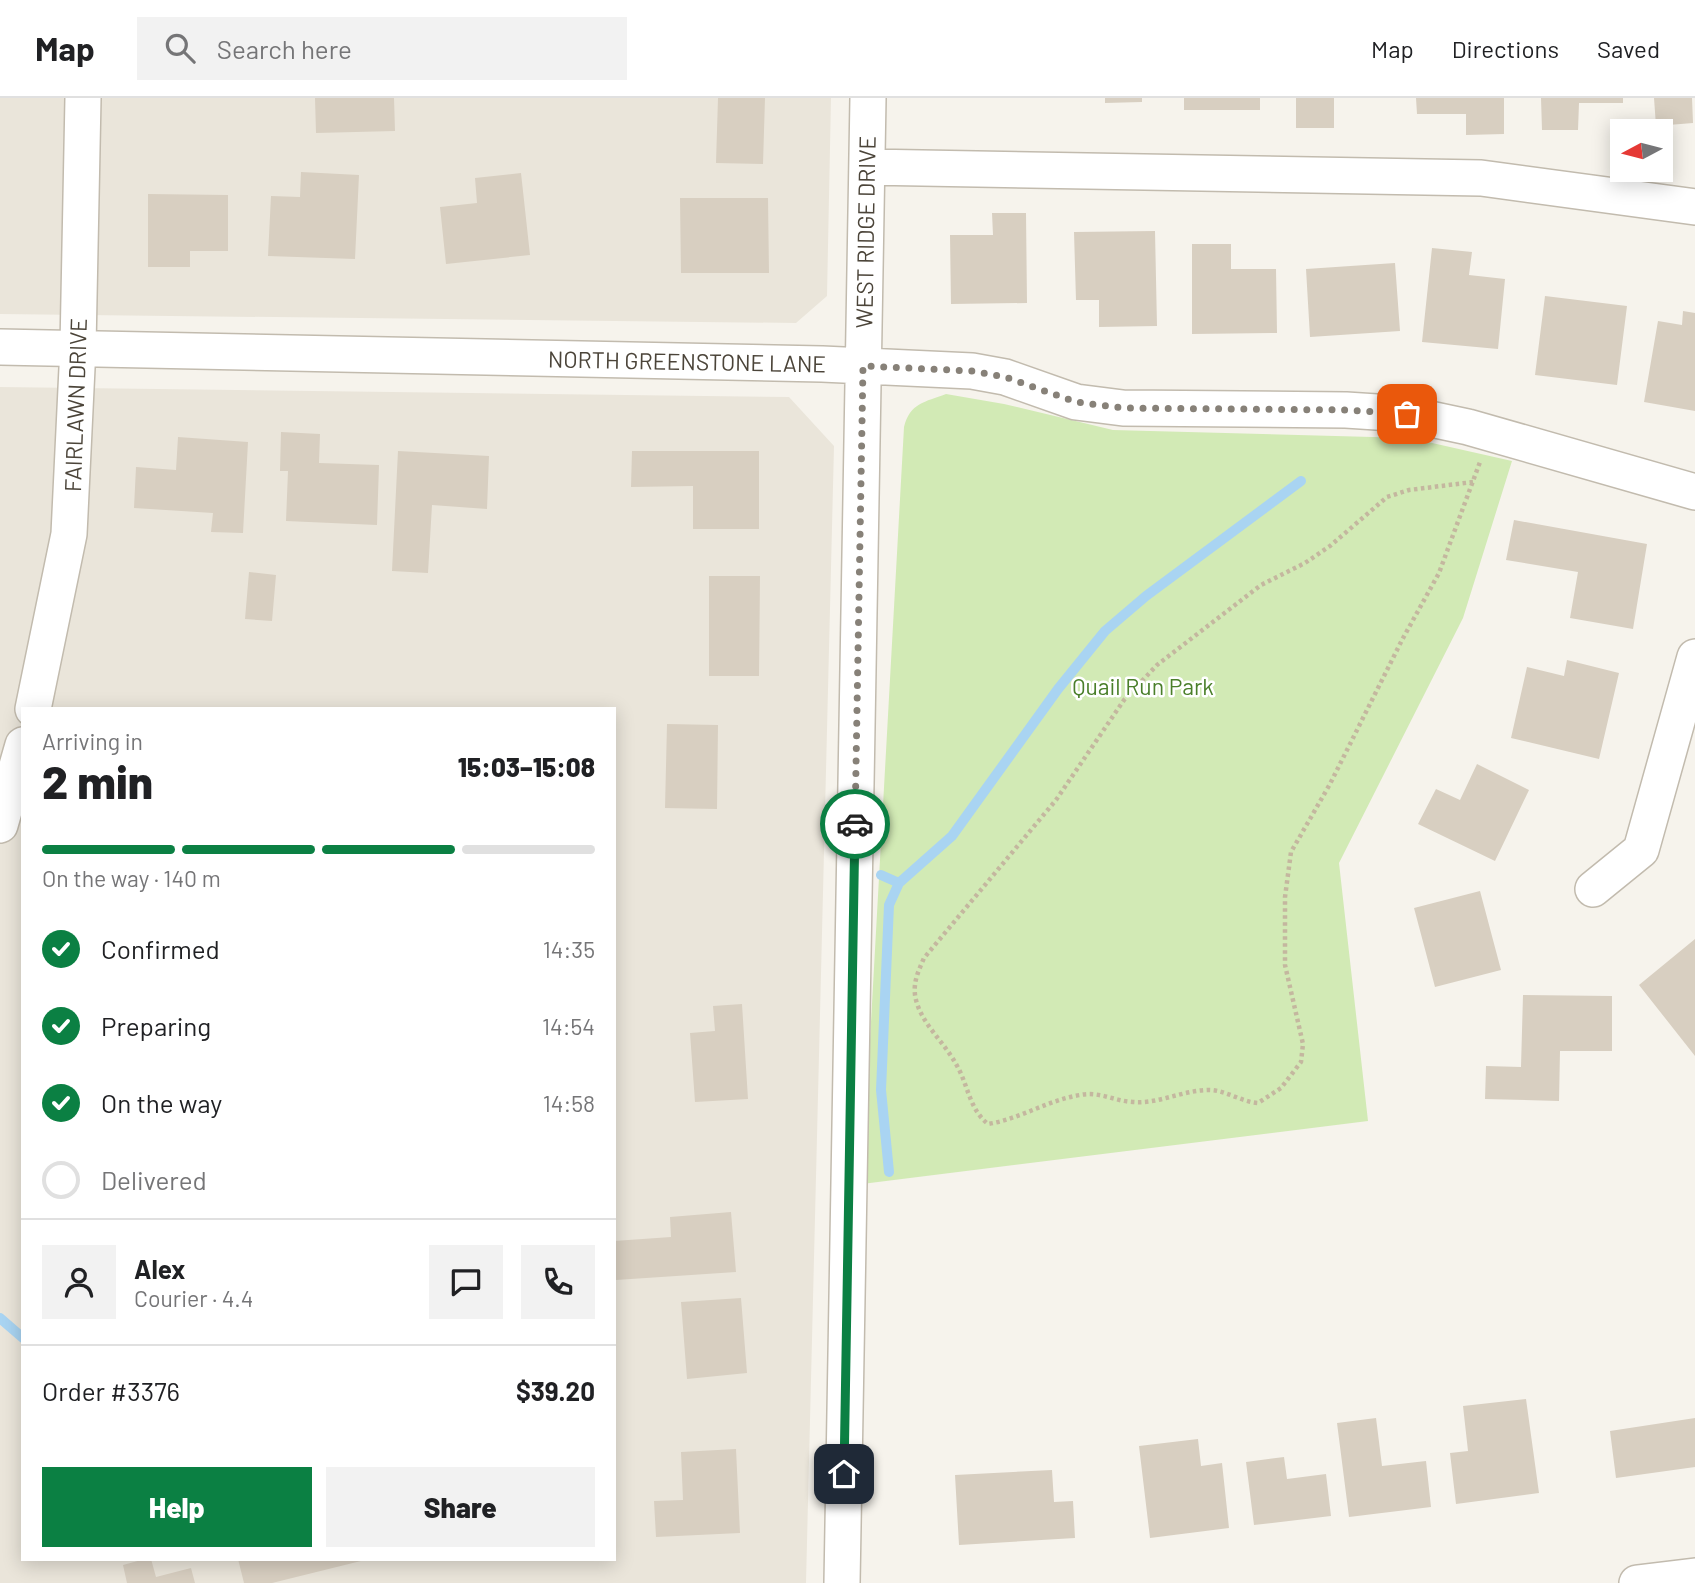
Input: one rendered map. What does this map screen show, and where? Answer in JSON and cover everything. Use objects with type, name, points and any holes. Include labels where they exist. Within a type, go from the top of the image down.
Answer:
[{"type":"street","name":"FAIRLAWN DRIVE","points":[[33,707],[69,534],[78,347],[83,98]]},
{"type":"street","name":"WEST RIDGE DRIVE","points":[[842,1583],[868,98]]},
{"type":"street","points":[[867,167],[1481,177],[1695,207]]},
{"type":"street","name":"NORTH GREENSTONE LANE","points":[[0,347],[863,366],[972,371],[1005,377],[1076,402],[1123,408],[1346,410],[1407,414],[1468,427],[1695,492]]},
{"type":"street","points":[[1593,889],[1641,850],[1695,657]]},
{"type":"street","points":[[0,825],[21,752]]},
{"type":"street","points":[[1637,1583],[1695,1576]]},
{"type":"path","points":[[1472,482],[1409,490],[1387,497],[1330,546],[1305,563],[1261,585],[1157,665],[1124,701],[1056,800],[924,958],[914,980],[916,1000],[926,1022],[956,1064],[977,1116],[988,1124],[1002,1122],[1033,1108],[1081,1094],[1100,1093],[1129,1102],[1148,1102],[1210,1090],[1258,1103],[1281,1088],[1295,1071],[1301,1062],[1303,1044],[1285,965],[1285,897],[1291,852],[1330,784],[1402,640],[1439,573],[1480,461]]},
{"type":"shaded area","points":[[0,98],[831,98],[827,296],[796,323],[0,314]]},
{"type":"shaded area","points":[[0,387],[789,397],[834,446],[806,1583],[0,1583]]},
{"type":"green space","name":"Quail Run Park","points":[[946,394],[1004,404],[1113,430],[1410,438],[1512,461],[1463,618],[1339,863],[1368,1121],[862,1184],[904,427],[914,408]]},
{"type":"building","points":[[315,98],[394,98],[395,131],[316,133]]},
{"type":"building","points":[[718,98],[765,98],[763,164],[716,163]]},
{"type":"building","points":[[1105,98],[1142,98],[1142,102],[1105,103]]},
{"type":"building","points":[[1184,98],[1260,98],[1260,110],[1184,110]]},
{"type":"building","points":[[1296,98],[1334,98],[1334,128],[1296,128]]},
{"type":"building","points":[[1416,98],[1504,98],[1504,134],[1466,135],[1466,114],[1417,114]]},
{"type":"building","points":[[1541,98],[1623,98],[1623,103],[1579,103],[1578,130],[1542,130]]},
{"type":"building","points":[[1654,98],[1692,98],[1693,123],[1673,125],[1673,119],[1656,119]]},
{"type":"building","points":[[301,172],[359,175],[355,259],[268,256],[271,196],[300,197]]},
{"type":"building","points":[[521,173],[530,255],[446,264],[440,207],[477,203],[475,178]]},
{"type":"building","points":[[148,194],[228,195],[228,251],[190,251],[190,267],[148,267]]},
{"type":"building","points":[[680,198],[768,198],[769,273],[681,273]]},
{"type":"building","points":[[992,213],[1026,213],[1027,303],[951,304],[950,235],[993,235]]},
{"type":"building","points":[[1155,231],[1157,326],[1099,327],[1099,300],[1076,300],[1074,232]]},
{"type":"building","points":[[1192,244],[1231,244],[1231,269],[1276,269],[1277,333],[1192,334]]},
{"type":"building","points":[[1432,248],[1472,252],[1469,275],[1505,279],[1498,349],[1422,342]]},
{"type":"building","points":[[1395,263],[1400,331],[1310,337],[1306,269]]},
{"type":"building","points":[[1545,296],[1627,306],[1617,385],[1535,375]]},
{"type":"building","points":[[1683,311],[1695,313],[1695,411],[1644,402],[1658,321],[1682,325]]},
{"type":"building","points":[[281,432],[320,434],[319,463],[379,465],[377,525],[286,521],[288,471],[280,471]]},
{"type":"building","points":[[178,437],[248,442],[243,533],[211,532],[213,513],[134,508],[136,467],[176,470]]},
{"type":"building","points":[[398,451],[489,456],[487,509],[432,505],[428,573],[392,571]]},
{"type":"building","points":[[632,451],[759,451],[759,529],[693,529],[693,486],[631,487]]},
{"type":"building","points":[[1514,520],[1647,544],[1633,629],[1570,618],[1578,572],[1506,560]]},
{"type":"building","points":[[249,572],[276,575],[272,621],[245,619]]},
{"type":"building","points":[[709,576],[760,576],[759,676],[709,676]]},
{"type":"building","points":[[1567,660],[1619,673],[1599,759],[1511,738],[1527,667],[1564,676]]},
{"type":"building","points":[[667,724],[718,725],[717,809],[665,808]]},
{"type":"building","points":[[1477,764],[1529,790],[1495,861],[1418,824],[1436,789],[1460,800]]},
{"type":"building","points":[[1480,891],[1501,970],[1435,987],[1414,908]]},
{"type":"building","points":[[1695,939],[1695,1056],[1639,985]]},
{"type":"building","points":[[1523,995],[1612,996],[1612,1051],[1560,1051],[1559,1101],[1485,1099],[1486,1066],[1521,1067]]},
{"type":"building","points":[[742,1004],[748,1099],[695,1102],[690,1033],[715,1031],[713,1006]]},
{"type":"building","points":[[731,1212],[736,1272],[616,1280],[616,1241],[671,1237],[670,1217]]},
{"type":"building","points":[[741,1298],[747,1373],[687,1379],[681,1302]]},
{"type":"building","points":[[1526,1399],[1539,1493],[1456,1504],[1450,1453],[1468,1451],[1463,1406]]},
{"type":"building","points":[[1376,1418],[1382,1466],[1426,1461],[1431,1507],[1349,1517],[1337,1423]]},
{"type":"building","points":[[1695,1418],[1695,1467],[1616,1478],[1610,1431]]},
{"type":"building","points":[[1198,1439],[1201,1466],[1222,1463],[1229,1528],[1150,1538],[1139,1446]]},
{"type":"building","points":[[736,1449],[740,1533],[656,1537],[654,1501],[683,1500],[681,1452]]},
{"type":"building","points":[[1284,1457],[1287,1479],[1326,1474],[1331,1516],[1254,1525],[1246,1462]]},
{"type":"building","points":[[1052,1470],[1054,1502],[1073,1501],[1075,1538],[959,1545],[955,1475]]},
{"type":"building","points":[[152,1561],[156,1577],[191,1568],[195,1583],[127,1583],[123,1565]]},
{"type":"building","points":[[238,1561],[361,1561],[272,1583],[244,1583]]},
{"type":"waterway","points":[[889,1172],[881,1090],[889,905],[899,883],[952,836],[1058,689],[1105,631],[1146,596],[1301,481]]},
{"type":"waterway","points":[[881,875],[899,883]]},
{"type":"waterway","points":[[0,1318],[21,1336]]},
{"type":"way so far","points":[[855,824],[863,366],[972,371],[1005,377],[1076,402],[1123,408],[1346,410],[1407,414]]},
{"type":"route","points":[[844,1474],[855,824]]}]
